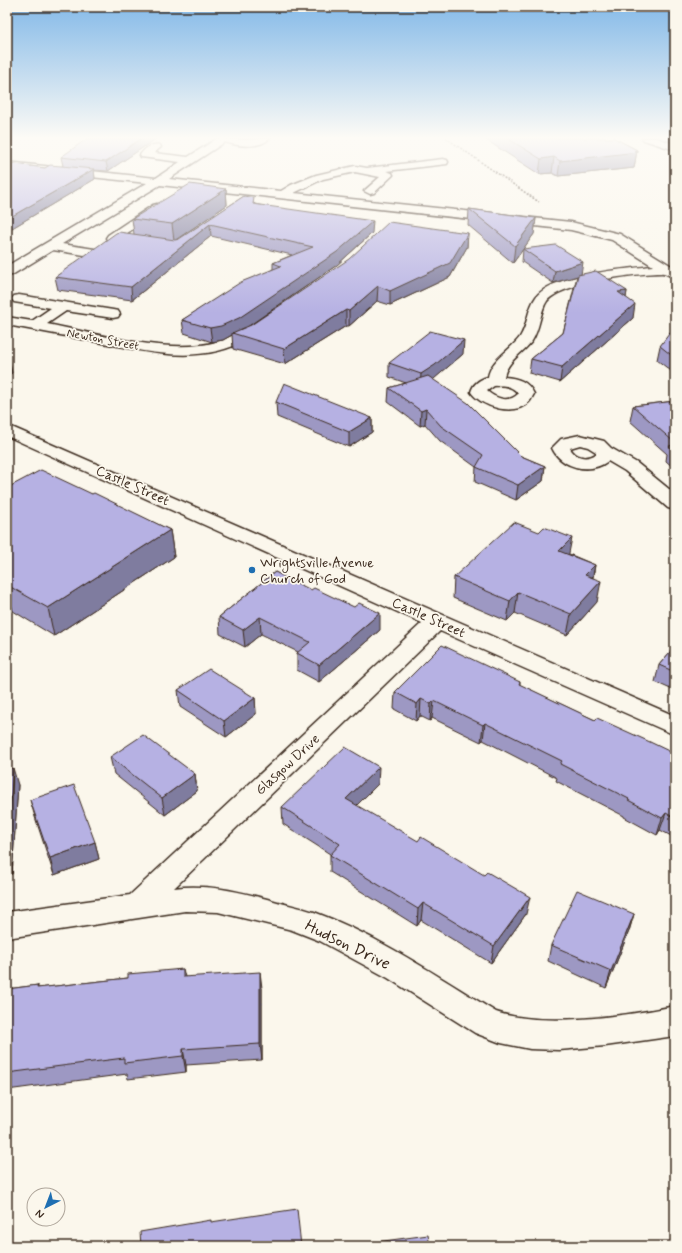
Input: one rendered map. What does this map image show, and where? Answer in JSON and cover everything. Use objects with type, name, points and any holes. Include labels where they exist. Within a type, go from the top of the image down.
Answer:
[{"type":"street","points":[[7,272],[133,196]]},
{"type":"street","points":[[238,196],[245,198],[264,196]]},
{"type":"street","points":[[296,196],[571,226],[616,237],[671,271]]},
{"type":"street","points":[[140,242],[112,238],[165,202]]},
{"type":"street","points":[[397,219],[408,209]]},
{"type":"street","points":[[92,221],[129,226]]},
{"type":"street","points":[[51,246],[97,253]]},
{"type":"street","points":[[496,381],[496,374],[499,368],[525,340],[530,332],[542,298],[550,291],[578,281],[671,271]]},
{"type":"street","points":[[19,299],[113,314]]},
{"type":"street","points":[[36,325],[63,306]]},
{"type":"street","name":"Newton Street","points":[[7,321],[36,325],[165,351],[200,351],[234,342],[246,336],[272,318]]},
{"type":"street","name":"Castle Street","points":[[7,430],[675,726]]},
{"type":"street","points":[[605,452],[631,467],[675,504]]},
{"type":"street","name":"Glasgow Drive","points":[[136,907],[437,621]]},
{"type":"street","name":"Hudson Drive","points":[[7,925],[185,899],[207,898],[229,900],[305,922],[349,941],[384,960],[486,1023],[504,1031],[530,1035],[565,1035],[652,1026],[675,1021]]},
{"type":"path","points":[[531,196],[571,226]]},
{"type":"building","points":[[7,196],[46,196],[7,219]]},
{"type":"building","points":[[169,196],[214,196],[172,224],[132,219]]},
{"type":"building","points":[[243,196],[254,198],[253,204],[373,221],[337,252],[239,318],[221,326],[210,328],[182,320],[241,282],[281,266],[273,263],[313,247],[210,224],[131,287],[55,277],[119,232],[175,240],[179,239]]},
{"type":"building","points":[[469,209],[536,218],[515,246]]},
{"type":"building","points":[[389,222],[468,233],[450,263],[390,291],[378,286],[349,311],[346,310],[284,349],[232,333],[251,325],[349,259]]},
{"type":"building","points":[[556,245],[583,262],[555,271],[523,249]]},
{"type":"building","points":[[596,271],[627,291],[618,292],[635,304],[562,367],[531,359],[563,333],[578,275]]},
{"type":"building","points":[[672,330],[675,332],[675,358],[660,346]]},
{"type":"building","points":[[430,331],[464,340],[435,365],[421,374],[389,363]]},
{"type":"building","points":[[428,376],[468,403],[521,456],[545,466],[518,485],[476,467],[483,455],[441,426],[426,409],[421,411],[389,388]]},
{"type":"building","points":[[284,383],[372,418],[349,432],[276,402]]},
{"type":"building","points":[[675,401],[675,442],[633,406]]},
{"type":"building","points":[[675,445],[675,451],[669,446]]},
{"type":"building","points":[[41,470],[92,494],[94,493],[170,530],[48,608],[7,585],[7,488]]},
{"type":"building","points":[[514,522],[539,532],[544,527],[572,538],[559,551],[595,565],[585,575],[601,581],[571,614],[518,592],[510,601],[454,577]]},
{"type":"building","points":[[275,572],[311,590],[314,588],[354,607],[359,603],[380,613],[319,665],[297,653],[310,642],[260,617],[243,630],[219,617]]},
{"type":"building","points":[[442,645],[595,720],[597,718],[675,754],[675,818],[666,813],[662,818],[628,800],[629,799],[560,764],[562,761],[485,723],[483,725],[434,701],[431,704],[421,699],[417,704],[395,692]]},
{"type":"building","points":[[675,646],[675,672],[659,665]]},
{"type":"building","points":[[209,669],[255,698],[224,721],[178,690]]},
{"type":"building","points":[[143,735],[195,774],[162,798],[110,757]]},
{"type":"building","points":[[345,747],[379,767],[346,799],[418,841],[421,837],[484,875],[487,872],[530,897],[494,946],[423,903],[418,909],[330,855],[340,844],[282,807]]},
{"type":"building","points":[[13,768],[7,850],[7,769]]},
{"type":"building","points":[[74,785],[95,842],[50,858],[30,800]]},
{"type":"building","points":[[577,890],[634,914],[611,971],[551,945]]},
{"type":"building","points":[[183,969],[183,977],[260,972],[260,1044],[183,1049],[183,1056],[124,1063],[124,1058],[7,1073],[7,989],[38,985],[37,988],[128,978],[128,974]]},
{"type":"building","points":[[297,1209],[301,1246],[141,1246],[140,1232],[211,1220],[211,1222]]},
{"type":"building","points":[[428,1235],[430,1246],[347,1246]]},
{"type":"place","name":"Wrightsville Avenue Church of God","points":[[252,570]]}]
